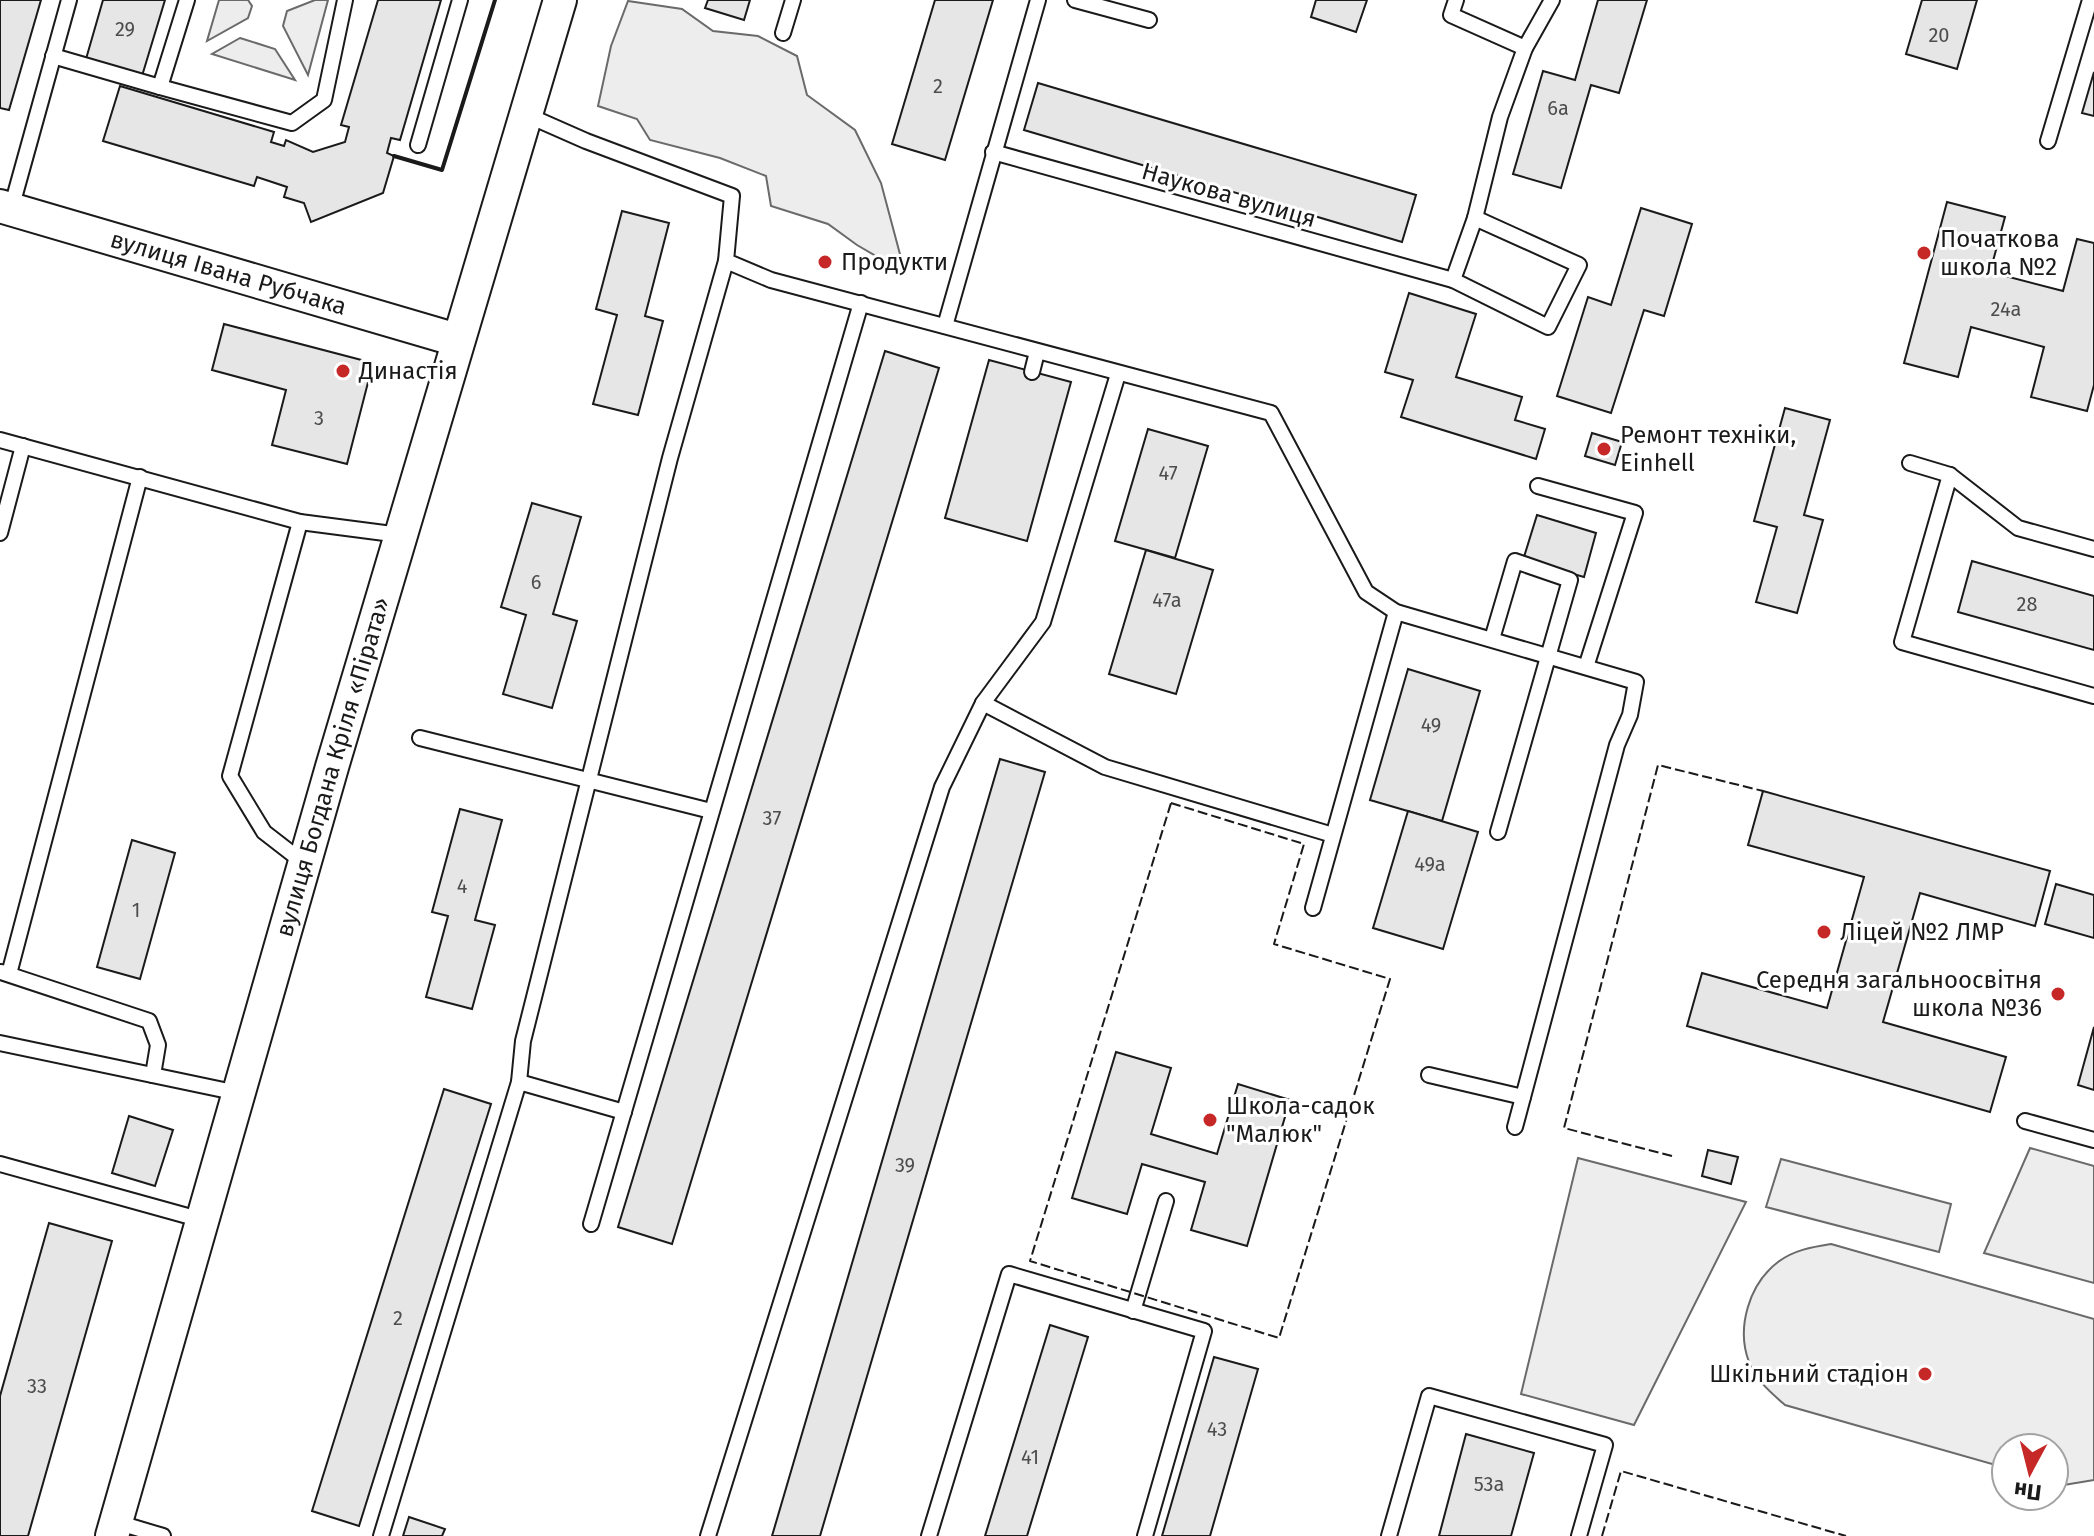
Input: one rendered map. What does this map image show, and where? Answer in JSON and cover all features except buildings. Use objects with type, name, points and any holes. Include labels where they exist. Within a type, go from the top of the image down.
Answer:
[{"type":"street","name":"вулиця Богдана Кріля «Пірата»","points":[[114,1529],[400,535],[560,0]]},
{"type":"street","name":"вулиця Івана Рубчака","points":[[5,208],[457,340]]},
{"type":"lane","points":[[5,208],[69,0]]},
{"type":"lane","points":[[160,87],[187,0]]},
{"type":"lane","points":[[53,56],[292,123],[324,100],[345,0]]},
{"type":"lane","points":[[418,145],[460,0]]},
{"type":"lane","points":[[783,33],[793,0]]},
{"type":"lane","points":[[945,326],[1038,0]]},
{"type":"lane","points":[[1075,0],[1149,20]]},
{"type":"lane","points":[[1456,0],[1451,15],[1525,48]]},
{"type":"lane","points":[[1453,280],[1475,218],[1500,117],[1525,48],[1552,0]]},
{"type":"lane","points":[[2048,141],[2090,0]]},
{"type":"lane","points":[[381,1536],[519,1082],[523,1041],[670,458],[726,261],[732,196],[586,141],[527,115]]},
{"type":"lane","name":"Наукова вулиця","points":[[993,152],[1453,280],[1548,327],[1579,265],[1475,218]]},
{"type":"lane","points":[[726,261],[771,280],[1271,413],[1366,592],[1396,612],[1636,682],[1630,715],[1617,745],[1515,1127]]},
{"type":"lane","points":[[591,1224],[861,303]]},
{"type":"lane","points":[[1032,372],[1037,352]]},
{"type":"lane","points":[[708,1536],[942,787],[983,703],[1043,622],[1118,374]]},
{"type":"lane","points":[[0,440],[300,522],[400,535]]},
{"type":"lane","points":[[0,533],[23,446]]},
{"type":"lane","points":[[1910,463],[1950,475],[2018,528],[2094,549]]},
{"type":"lane","points":[[1950,475],[1902,642],[2094,696]]},
{"type":"lane","points":[[140,477],[4,973],[149,1021],[158,1045],[153,1075]]},
{"type":"lane","points":[[1538,486],[1635,513],[1586,667]]},
{"type":"lane","points":[[300,522],[230,776],[264,832],[305,864]]},
{"type":"lane","points":[[1492,639],[1515,561],[1570,580],[1498,832]]},
{"type":"lane","points":[[1313,908],[1396,612]]},
{"type":"lane","points":[[983,703],[1105,767],[1333,835]]},
{"type":"lane","points":[[420,738],[711,811]]},
{"type":"lane","points":[[0,1043],[238,1093]]},
{"type":"lane","points":[[1429,1075],[1523,1097]]},
{"type":"lane","points":[[519,1082],[624,1112]]},
{"type":"lane","points":[[2025,1121],[2094,1140]]},
{"type":"lane","points":[[0,1164],[203,1220]]},
{"type":"lane","points":[[1133,1311],[1166,1201]]},
{"type":"lane","points":[[929,1536],[1009,1274],[1204,1331],[1145,1536]]},
{"type":"lane","points":[[1389,1536],[1429,1396],[1605,1445],[1579,1536]]},
{"type":"lane","points":[[114,1529],[163,1536]]},
{"type":"shaded area","points":[[219,0],[248,0],[252,6],[248,18],[207,41]]},
{"type":"shaded area","points":[[315,0],[328,0],[308,75],[283,26],[287,11]]},
{"type":"shaded area","points":[[628,1],[682,9],[713,31],[758,36],[797,56],[807,95],[855,130],[881,183],[905,273],[828,224],[771,206],[766,176],[720,158],[650,140],[637,119],[598,106],[611,46]]},
{"type":"shaded area","points":[[240,38],[275,49],[295,80],[212,54]]},
{"type":"shaded area","points":[[2030,1148],[2094,1166],[2094,1283],[1984,1253]]},
{"type":"shaded area","points":[[1578,1158],[1746,1202],[1634,1425],[1521,1394]]},
{"type":"shaded area","points":[[1781,1159],[1951,1204],[1939,1252],[1766,1207]]},
{"type":"shaded area","name":"Шкільний стадіон","points":[[1831,1244],[2094,1319],[2094,1480],[2070,1484],[2070,1432],[1990,1432],[1990,1463],[1785,1405],[1764,1385],[1749,1362],[1745,1349],[1745,1321],[1759,1282],[1778,1262],[1803,1250]]},
{"type":"fence","points":[[1672,1156],[1564,1128],[1658,765],[1763,791]]},
{"type":"fence","points":[[1171,803],[1304,844],[1274,944],[1390,979],[1279,1338],[1030,1261],[1171,803]]},
{"type":"fence","points":[[1602,1536],[1621,1471],[1846,1536]]},
{"type":"wall","points":[[394,156],[442,170],[495,0]]},
{"type":"place","name":"Початкова школа №2","points":[[1924,253]]},
{"type":"place","name":"Продукти","points":[[825,262]]},
{"type":"place","name":"Династія","points":[[343,371]]},
{"type":"place","name":"Ремонт техніки, Einhell","points":[[1604,449]]},
{"type":"place","name":"Ліцей №2 ЛМР","points":[[1824,932]]},
{"type":"place","name":"Середня загальноосвітня школа №36","points":[[2058,994]]},
{"type":"place","name":"Школа-садок \"Малюк\"","points":[[1210,1120]]},
{"type":"place","name":"Шкільний стадіон","points":[[1925,1374]]}]
